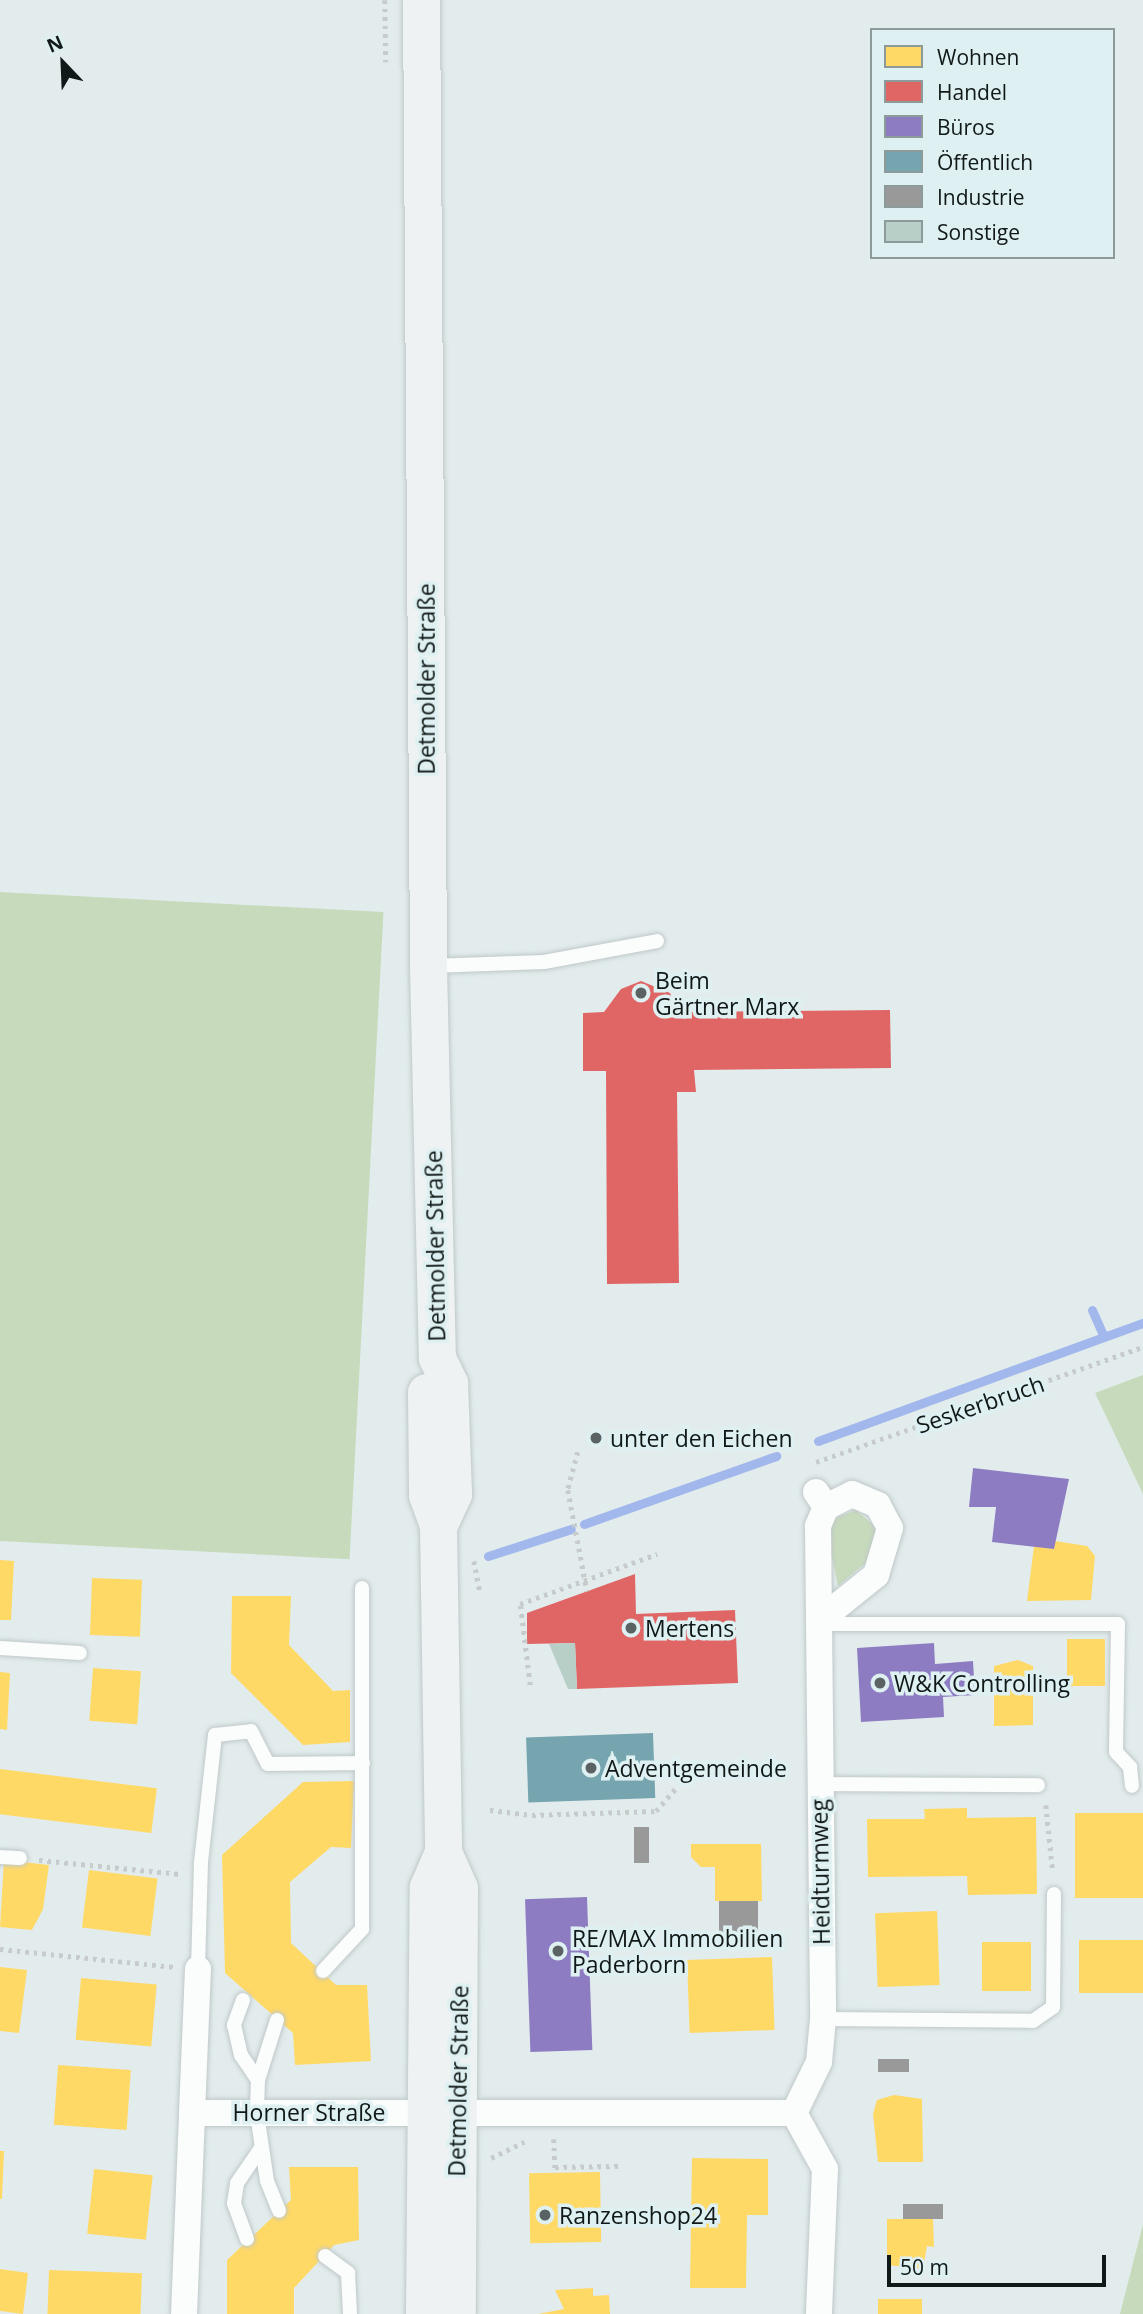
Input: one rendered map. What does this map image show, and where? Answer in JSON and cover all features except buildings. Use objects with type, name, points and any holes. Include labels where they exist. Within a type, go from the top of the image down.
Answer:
[{"type":"main road","name":"Detmolder Straße","points":[[421,0],[428,966],[438,1358],[426,1384],[427,1495],[438,1526],[443,1852],[459,1888],[424,2314]]},
{"type":"main road","name":"Detmolder Straße","points":[[442,2111],[457,2314]]},
{"type":"street","name":"Heidturmweg","points":[[794,2113],[819,2062],[823,2019],[818,1784],[818,1526],[821,1500],[852,1494],[878,1505],[890,1528],[876,1575],[820,1622]]},
{"type":"street","points":[[184,2314],[198,1969]]},
{"type":"street","points":[[442,2111],[794,2113],[825,2169],[820,2314]]},
{"type":"street","name":"Horner Straße","points":[[192,2113],[442,2111]]},
{"type":"lane","points":[[428,966],[544,962],[657,941]]},
{"type":"lane","points":[[323,1971],[362,1929],[362,1588]]},
{"type":"lane","points":[[820,1622],[1118,1624],[1116,1752],[1130,1767],[1132,1786]]},
{"type":"lane","points":[[0,1648],[80,1653]]},
{"type":"lane","points":[[198,1969],[201,1862],[215,1735],[251,1731],[268,1764],[363,1763]]},
{"type":"lane","points":[[818,1784],[1038,1785]]},
{"type":"lane","points":[[0,1857],[20,1858]]},
{"type":"lane","points":[[823,2019],[1033,2021],[1053,2007],[1054,1894]]},
{"type":"lane","points":[[243,2000],[234,2025],[241,2055],[258,2080]]},
{"type":"lane","points":[[277,2020],[258,2080],[257,2114],[261,2148],[279,2211]]},
{"type":"lane","points":[[247,2239],[234,2203],[237,2183],[261,2148]]},
{"type":"lane","points":[[325,2256],[348,2273],[350,2314]]},
{"type":"path","name":"Seskerbruch","points":[[816,1462],[1143,1347]]},
{"type":"path","points":[[578,1452],[568,1490],[582,1550],[587,1591]]},
{"type":"path","points":[[530,1685],[520,1604],[657,1554]]},
{"type":"path","points":[[1038,1785],[1045,1801],[1054,1894]]},
{"type":"path","points":[[490,1810],[533,1815],[656,1811],[678,1786]]},
{"type":"path","points":[[20,1858],[182,1874],[181,1886]]},
{"type":"path","points":[[0,1949],[198,1969]]},
{"type":"path","points":[[554,2142],[555,2170],[619,2166]]},
{"type":"green space","points":[[0,892],[383,912],[350,1559],[0,1541]]},
{"type":"green space","points":[[1143,1375],[1143,1494],[1095,1393]]},
{"type":"green space","points":[[856,1510],[880,1531],[868,1561],[838,1586],[827,1533],[831,1520]]},
{"type":"green space","points":[[1143,2224],[1143,2314],[1120,2314]]},
{"type":"waterway","points":[[1092,1310],[1103,1335]]},
{"type":"waterway","points":[[818,1441],[1143,1323]]},
{"type":"waterway","points":[[584,1524],[776,1456]]},
{"type":"waterway","points":[[488,1556],[571,1529]]},
{"type":"place","name":"Beim Gärtner Marx","points":[[641,993]]},
{"type":"place","name":"unter den Eichen","points":[[596,1438]]},
{"type":"place","name":"Mertens","points":[[631,1628]]},
{"type":"place","name":"W&K Controlling","points":[[880,1683]]},
{"type":"place","name":"Adventgemeinde","points":[[591,1768]]},
{"type":"place","name":"RE/MAX Immobilien Paderborn","points":[[558,1951]]},
{"type":"place","name":"Ranzenshop24","points":[[545,2215]]}]
